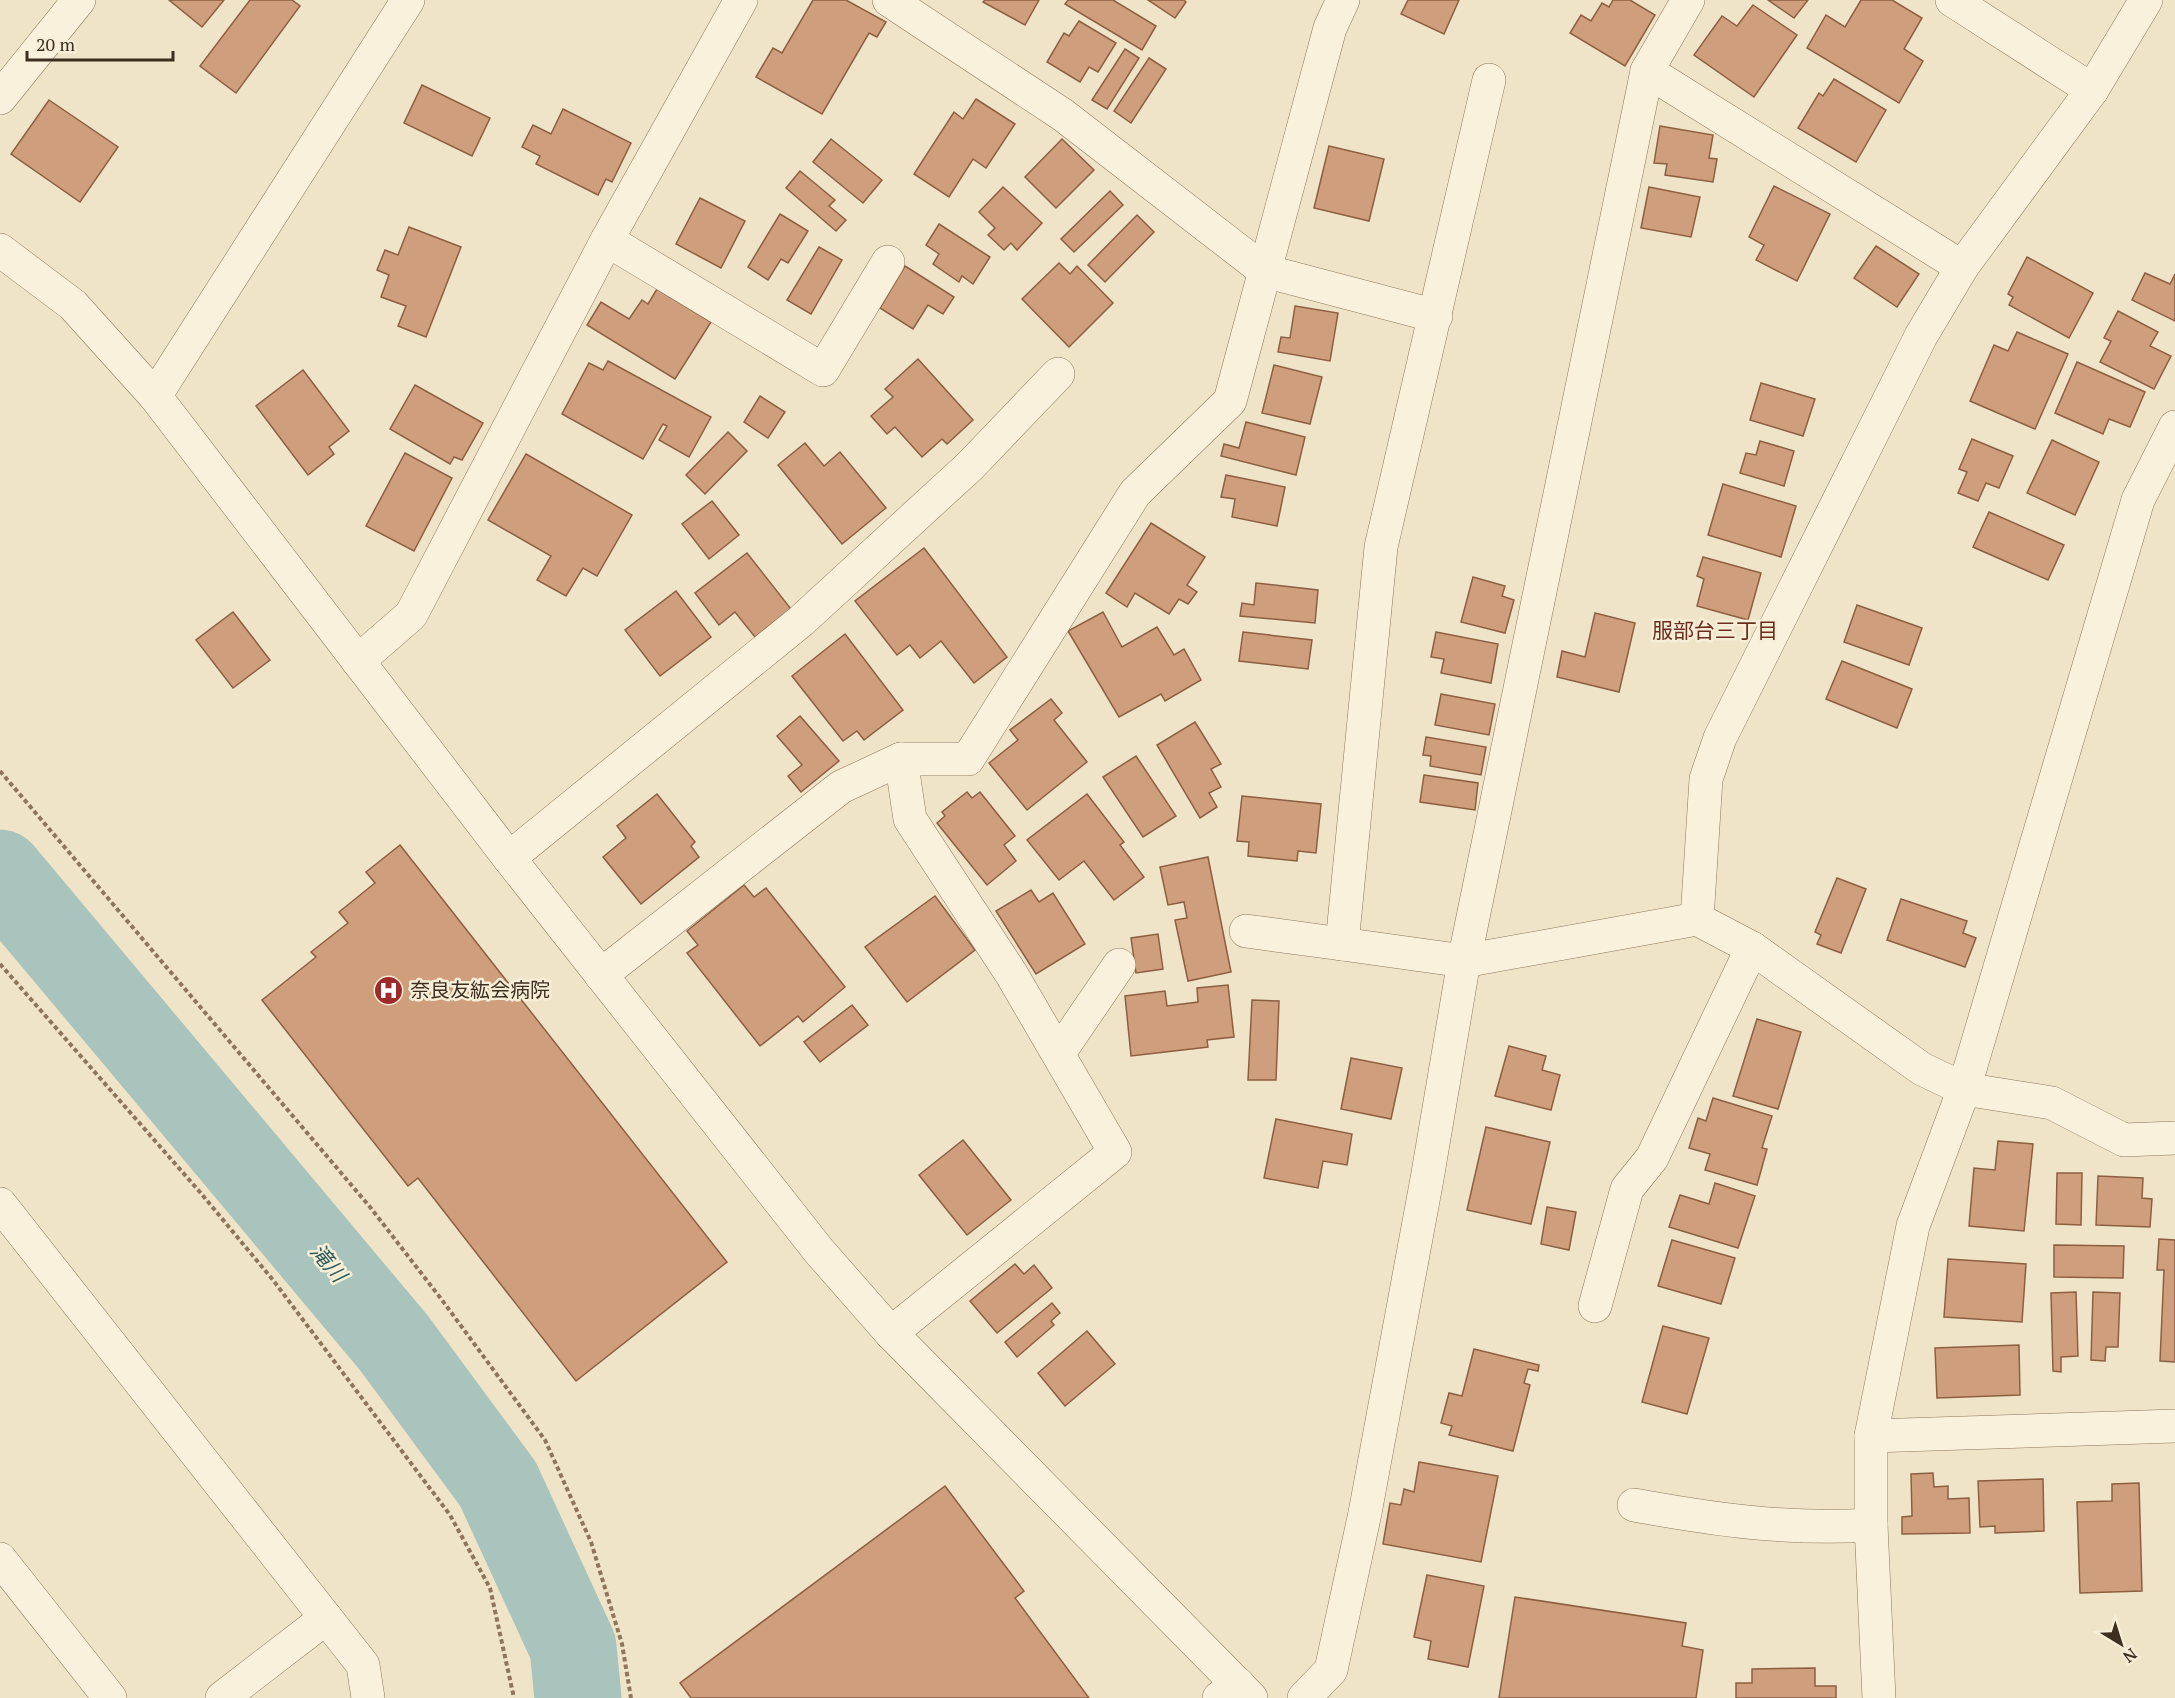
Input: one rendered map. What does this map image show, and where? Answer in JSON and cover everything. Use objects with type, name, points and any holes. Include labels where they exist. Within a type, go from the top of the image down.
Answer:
[{"type":"street","points":[[0,98],[79,0]]},
{"type":"street","points":[[155,396],[408,0]]},
{"type":"street","points":[[358,661],[411,615],[607,240],[741,0]]},
{"type":"street","points":[[889,0],[1063,115],[1265,271],[1436,316]]},
{"type":"street","points":[[601,975],[841,787],[901,759],[968,759],[1136,493],[1230,401],[1330,28],[1343,0]]},
{"type":"street","points":[[1304,1698],[1331,1670],[1365,1513],[1427,1179],[1464,961],[1647,71],[1688,0]]},
{"type":"street","points":[[1952,0],[2092,90]]},
{"type":"street","points":[[1696,920],[1706,779],[1720,738],[1921,336],[1962,267],[2092,90],[2146,0]]},
{"type":"street","points":[[1647,71],[1962,267]]},
{"type":"street","points":[[1342,944],[1381,547],[1489,80]]},
{"type":"street","points":[[607,240],[823,370],[888,262]]},
{"type":"street","points":[[0,250],[73,305],[155,396],[509,858],[819,1251],[891,1333],[1236,1693]]},
{"type":"street","points":[[509,858],[801,621],[970,466],[1058,374]]},
{"type":"street","points":[[1878,1698],[1870,1436],[1913,1226],[1964,1089],[2138,500],[2172,439]]},
{"type":"street","points":[[891,1333],[1114,1152],[1012,975],[910,819],[901,759]]},
{"type":"street","points":[[1246,931],[1464,961],[1696,920],[1752,948],[1922,1069],[1964,1089],[2052,1103],[2124,1140],[2175,1138]]},
{"type":"street","points":[[1595,1306],[1627,1189],[1652,1158],[1752,948]]},
{"type":"street","points":[[1059,1053],[1119,965]]},
{"type":"street","points":[[6,1222],[363,1665],[368,1698]]},
{"type":"street","points":[[1870,1436],[2175,1426]]},
{"type":"street","points":[[1634,1505],[1730,1522],[1813,1528],[1871,1525]]},
{"type":"street","points":[[0,1559],[110,1698]]},
{"type":"street","points":[[222,1698],[326,1618]]},
{"type":"path","points":[[0,771],[370,1207],[442,1299],[545,1440],[591,1542],[622,1644],[631,1698]]},
{"type":"path","points":[[0,964],[199,1191],[273,1280],[450,1515],[490,1588],[514,1698]]},
{"type":"building","points":[[169,0],[224,0],[202,27]]},
{"type":"building","points":[[250,0],[292,0],[300,6],[236,93],[200,66]]},
{"type":"building","points":[[813,0],[846,0],[886,22],[877,37],[869,33],[822,114],[756,77],[773,48],[782,53]]},
{"type":"building","points":[[985,0],[1039,0],[1025,25],[983,2]]},
{"type":"building","points":[[1068,0],[1113,0],[1156,26],[1142,50],[1065,4]]},
{"type":"building","points":[[1148,0],[1184,0],[1186,2],[1175,18]]},
{"type":"building","points":[[1408,0],[1459,0],[1444,34],[1401,14]]},
{"type":"building","points":[[1613,0],[1630,0],[1655,15],[1625,66],[1570,33],[1581,15],[1591,21],[1602,3],[1609,7]]},
{"type":"building","points":[[1768,0],[1808,0],[1794,18]]},
{"type":"building","points":[[1861,0],[1892,0],[1922,18],[1904,49],[1923,61],[1899,103],[1807,48],[1826,15],[1845,27]]},
{"type":"building","points":[[1753,5],[1797,35],[1754,97],[1694,55],[1722,16],[1737,26]]},
{"type":"building","points":[[1079,21],[1116,43],[1098,72],[1089,67],[1080,82],[1047,62],[1064,33],[1069,36]]},
{"type":"building","points":[[1125,49],[1139,58],[1107,109],[1092,100]]},
{"type":"building","points":[[1149,58],[1166,69],[1131,123],[1114,111]]},
{"type":"building","points":[[1834,79],[1886,110],[1856,162],[1798,128],[1819,93],[1823,96]]},
{"type":"building","points":[[422,85],[490,118],[472,156],[404,123]]},
{"type":"building","points":[[976,99],[1015,124],[986,168],[973,159],[949,197],[914,174],[954,112],[963,119]]},
{"type":"building","points":[[49,100],[118,147],[80,202],[11,154]]},
{"type":"building","points":[[563,109],[631,143],[612,182],[606,179],[598,195],[536,164],[540,156],[522,147],[533,125],[551,134]]},
{"type":"building","points":[[1660,126],[1713,135],[1709,158],[1717,159],[1713,182],[1665,175],[1667,164],[1654,163]]},
{"type":"building","points":[[831,139],[882,180],[863,203],[813,162]]},
{"type":"building","points":[[1062,139],[1094,170],[1056,208],[1025,177]]},
{"type":"building","points":[[1329,146],[1384,159],[1369,221],[1314,208]]},
{"type":"building","points":[[800,171],[835,200],[829,206],[846,220],[836,231],[786,188]]},
{"type":"building","points":[[1774,186],[1830,214],[1797,281],[1756,260],[1764,245],[1749,237]]},
{"type":"building","points":[[1003,187],[1042,223],[1017,250],[1011,243],[1004,250],[988,235],[995,228],[979,212]]},
{"type":"building","points":[[1649,187],[1700,197],[1691,237],[1641,228]]},
{"type":"building","points":[[1110,191],[1123,205],[1074,252],[1061,239]]},
{"type":"building","points":[[700,198],[745,221],[721,268],[676,244]]},
{"type":"building","points":[[780,214],[808,231],[788,263],[781,259],[768,280],[748,267]]},
{"type":"building","points":[[1137,215],[1154,232],[1105,282],[1088,265]]},
{"type":"building","points":[[939,224],[990,257],[973,284],[962,276],[959,282],[933,264],[939,254],[926,245]]},
{"type":"building","points":[[409,227],[461,247],[426,337],[398,326],[406,306],[381,297],[389,275],[377,270],[385,250],[398,255]]},
{"type":"building","points":[[1876,246],[1919,274],[1897,307],[1854,278]]},
{"type":"building","points":[[819,247],[842,260],[811,314],[787,300]]},
{"type":"building","points":[[2027,257],[2093,293],[2069,338],[2009,305],[2013,297],[2008,294]]},
{"type":"building","points":[[1059,263],[1070,274],[1077,266],[1113,303],[1069,347],[1022,299]]},
{"type":"building","points":[[905,266],[954,297],[943,314],[928,305],[913,329],[880,308]]},
{"type":"building","points":[[2145,273],[2170,284],[2175,274],[2175,321],[2132,300]]},
{"type":"building","points":[[657,289],[711,322],[675,379],[587,325],[601,302],[629,319],[642,300],[648,304]]},
{"type":"building","points":[[1295,306],[1338,313],[1330,361],[1278,352],[1281,337],[1290,338]]},
{"type":"building","points":[[2118,311],[2158,332],[2150,346],[2171,356],[2154,389],[2100,362],[2111,341],[2104,338]]},
{"type":"building","points":[[2017,332],[2068,354],[2035,429],[1970,401],[1994,345],[2008,351]]},
{"type":"building","points":[[918,359],[973,420],[947,444],[942,439],[922,457],[895,427],[887,434],[871,416],[893,397],[885,389]]},
{"type":"building","points":[[608,361],[711,417],[689,457],[659,440],[667,426],[663,424],[643,459],[562,414],[589,363],[603,370]]},
{"type":"building","points":[[2077,362],[2145,392],[2130,427],[2109,419],[2103,434],[2055,413]]},
{"type":"building","points":[[1274,365],[1322,377],[1310,424],[1262,413]]},
{"type":"building","points":[[303,370],[349,431],[329,447],[334,454],[308,475],[256,406]]},
{"type":"building","points":[[1761,383],[1815,399],[1803,436],[1750,420]]},
{"type":"building","points":[[415,385],[483,423],[462,460],[454,457],[450,464],[390,429]]},
{"type":"building","points":[[760,396],[785,412],[768,438],[744,422]]},
{"type":"building","points":[[1246,422],[1305,437],[1296,475],[1221,456],[1224,444],[1239,448]]},
{"type":"building","points":[[728,432],[747,451],[705,494],[686,475]]},
{"type":"building","points":[[1972,439],[2013,456],[1999,488],[1986,483],[1978,501],[1958,493],[1967,472],[1959,469]]},
{"type":"building","points":[[2052,440],[2099,462],[2075,515],[2027,493]]},
{"type":"building","points":[[1760,441],[1794,451],[1784,486],[1740,473],[1746,453],[1756,455]]},
{"type":"building","points":[[805,443],[824,466],[840,452],[886,508],[842,544],[778,465]]},
{"type":"building","points":[[405,453],[452,478],[414,551],[366,526]]},
{"type":"building","points":[[526,454],[632,515],[597,576],[583,568],[566,596],[537,580],[551,556],[488,520]]},
{"type":"building","points":[[1226,475],[1285,487],[1277,526],[1232,517],[1235,499],[1221,497]]},
{"type":"building","points":[[1723,484],[1796,506],[1781,557],[1708,535]]},
{"type":"building","points":[[712,501],[739,535],[709,559],[682,524]]},
{"type":"building","points":[[1989,512],[2064,545],[2048,580],[1973,547]]},
{"type":"building","points":[[1151,523],[1205,557],[1187,585],[1197,592],[1188,604],[1179,599],[1169,614],[1135,593],[1127,607],[1106,593]]},
{"type":"building","points":[[924,548],[1007,657],[974,683],[941,641],[920,658],[910,645],[897,655],[855,601]]},
{"type":"building","points":[[747,553],[791,609],[755,637],[735,612],[719,625],[695,593]]},
{"type":"building","points":[[1703,557],[1761,573],[1748,620],[1697,606],[1704,579],[1697,576]]},
{"type":"building","points":[[1473,577],[1505,586],[1502,596],[1514,600],[1505,633],[1461,622]]},
{"type":"building","points":[[1256,583],[1318,590],[1315,623],[1240,616],[1242,603],[1254,605]]},
{"type":"building","points":[[676,591],[711,637],[660,676],[625,630]]},
{"type":"building","points":[[1857,605],[1922,628],[1909,665],[1844,642]]},
{"type":"building","points":[[233,612],[270,660],[233,688],[196,640]]},
{"type":"building","points":[[1103,612],[1122,647],[1157,627],[1174,655],[1184,649],[1201,680],[1165,701],[1161,694],[1119,717],[1068,631]]},
{"type":"building","points":[[1595,613],[1635,623],[1619,692],[1557,677],[1562,651],[1585,657]]},
{"type":"building","points":[[1243,632],[1312,640],[1308,669],[1239,661]]},
{"type":"building","points":[[1436,632],[1498,644],[1491,683],[1441,673],[1444,659],[1431,657]]},
{"type":"building","points":[[845,634],[903,710],[864,740],[857,731],[843,741],[792,676]]},
{"type":"building","points":[[1842,661],[1912,689],[1897,728],[1826,699]]},
{"type":"building","points":[[1441,694],[1495,704],[1489,735],[1435,725]]},
{"type":"building","points":[[1051,699],[1062,713],[1054,720],[1087,762],[1027,810],[989,763],[1018,740],[1010,730]]},
{"type":"building","points":[[800,716],[839,761],[801,792],[788,776],[802,765],[777,736]]},
{"type":"building","points":[[1195,722],[1221,764],[1211,769],[1221,787],[1209,793],[1217,807],[1200,818],[1157,745]]},
{"type":"building","points":[[1426,737],[1486,747],[1481,775],[1430,766],[1431,756],[1423,755]]},
{"type":"building","points":[[1136,756],[1176,816],[1143,837],[1103,777]]},
{"type":"building","points":[[1424,775],[1478,783],[1475,810],[1420,802]]},
{"type":"building","points":[[967,792],[972,798],[980,792],[1015,836],[1004,845],[1016,861],[987,885],[937,823],[945,816],[942,812]]},
{"type":"building","points":[[657,794],[695,842],[691,846],[699,857],[641,904],[603,857],[626,838],[617,826]]},
{"type":"building","points":[[1087,794],[1124,842],[1120,845],[1144,877],[1114,900],[1084,861],[1059,880],[1027,840]]},
{"type":"building","points":[[1242,796],[1321,804],[1316,853],[1298,851],[1297,861],[1248,856],[1249,842],[1237,841]]},
{"type":"building","points":[[400,845],[727,1262],[576,1381],[418,1178],[408,1186],[262,1000],[316,957],[311,952],[348,923],[339,912],[375,883],[366,872]]},
{"type":"building","points":[[1208,857],[1231,972],[1188,981],[1175,920],[1187,918],[1184,902],[1168,905],[1160,867]]},
{"type":"building","points":[[1837,878],[1866,889],[1841,953],[1817,944],[1821,935],[1815,932]]},
{"type":"building","points":[[744,885],[754,897],[766,888],[845,987],[803,1022],[798,1016],[760,1046],[687,953],[698,945],[687,931]]},
{"type":"building","points":[[1031,890],[1039,902],[1053,893],[1085,944],[1036,974],[996,911]]},
{"type":"building","points":[[935,896],[975,950],[907,1002],[865,947]]},
{"type":"building","points":[[1901,899],[1967,921],[1963,933],[1976,938],[1965,967],[1887,940]]},
{"type":"building","points":[[1158,934],[1163,969],[1136,973],[1131,938]]},
{"type":"building","points":[[1228,985],[1234,1037],[1207,1040],[1208,1047],[1131,1056],[1125,996],[1165,991],[1167,1006],[1198,1002],[1197,988]]},
{"type":"building","points":[[1252,1000],[1279,1001],[1276,1080],[1248,1080]]},
{"type":"building","points":[[852,1005],[868,1025],[820,1062],[804,1042]]},
{"type":"building","points":[[1757,1019],[1801,1032],[1778,1109],[1733,1096]]},
{"type":"building","points":[[1509,1046],[1546,1056],[1542,1070],[1560,1075],[1551,1110],[1495,1096]]},
{"type":"building","points":[[1351,1058],[1402,1068],[1391,1119],[1341,1109]]},
{"type":"building","points":[[1713,1098],[1772,1116],[1762,1148],[1767,1149],[1757,1185],[1705,1170],[1710,1154],[1689,1148],[1698,1118],[1706,1121]]},
{"type":"building","points":[[1276,1119],[1352,1134],[1347,1165],[1323,1161],[1318,1188],[1264,1178]]},
{"type":"building","points":[[1486,1127],[1550,1142],[1531,1224],[1467,1210]]},
{"type":"building","points":[[963,1140],[1011,1200],[967,1235],[919,1175]]},
{"type":"building","points":[[1998,1141],[2033,1144],[2024,1231],[1969,1226],[1974,1168],[1995,1170]]},
{"type":"building","points":[[2057,1173],[2082,1173],[2081,1225],[2056,1224]]},
{"type":"building","points":[[2098,1176],[2143,1178],[2142,1198],[2152,1199],[2150,1227],[2096,1225]]},
{"type":"building","points":[[1715,1183],[1755,1196],[1738,1248],[1669,1227],[1680,1195],[1709,1204]]},
{"type":"building","points":[[1547,1207],[1576,1212],[1569,1250],[1541,1244]]},
{"type":"building","points":[[2159,1239],[2175,1240],[2175,1362],[2160,1361],[2164,1270],[2157,1270]]},
{"type":"building","points":[[1672,1240],[1735,1258],[1721,1304],[1658,1286]]},
{"type":"building","points":[[2054,1245],[2124,1246],[2123,1278],[2054,1277]]},
{"type":"building","points":[[1948,1259],[2026,1264],[2022,1322],[1944,1317]]},
{"type":"building","points":[[1015,1264],[1024,1274],[1034,1265],[1052,1288],[997,1333],[970,1301]]},
{"type":"building","points":[[2076,1292],[2078,1356],[2061,1357],[2061,1372],[2053,1371],[2051,1293]]},
{"type":"building","points":[[2093,1292],[2120,1293],[2118,1347],[2106,1347],[2105,1361],[2091,1360]]},
{"type":"building","points":[[1052,1303],[1060,1313],[1051,1321],[1054,1325],[1017,1357],[1005,1342]]},
{"type":"building","points":[[1663,1326],[1709,1338],[1687,1414],[1642,1402]]},
{"type":"building","points":[[1087,1331],[1115,1364],[1065,1406],[1038,1373]]},
{"type":"building","points":[[2019,1345],[2020,1395],[1937,1398],[1935,1348]]},
{"type":"building","points":[[1474,1349],[1539,1365],[1538,1371],[1528,1369],[1524,1383],[1530,1385],[1513,1451],[1449,1435],[1452,1426],[1441,1423],[1449,1393],[1462,1396]]},
{"type":"building","points":[[1419,1462],[1498,1476],[1481,1562],[1383,1544],[1390,1503],[1401,1505],[1404,1489],[1414,1492]]},
{"type":"building","points":[[1933,1473],[1934,1487],[1948,1486],[1948,1499],[1969,1498],[1970,1533],[1902,1534],[1902,1517],[1912,1516],[1911,1474]]},
{"type":"building","points":[[2043,1479],[2044,1531],[1995,1533],[1995,1526],[1980,1527],[1978,1481]]},
{"type":"building","points":[[2139,1483],[2142,1591],[2080,1593],[2077,1502],[2112,1501],[2112,1484]]},
{"type":"building","points":[[945,1486],[1024,1591],[1015,1598],[1089,1698],[691,1698],[680,1683]]},
{"type":"building","points":[[1427,1575],[1484,1586],[1468,1667],[1428,1659],[1431,1641],[1414,1637]]},
{"type":"building","points":[[1515,1597],[1686,1623],[1682,1646],[1703,1650],[1696,1698],[1499,1698]]},
{"type":"building","points":[[1815,1668],[1815,1686],[1836,1686],[1836,1698],[1736,1698],[1736,1683],[1752,1683],[1752,1669]]},
{"type":"waterway","name":"滝川","points":[[0,873],[394,1343],[498,1484],[573,1647],[578,1698]]},
{"type":"place","name":"奈良友紘会病院","points":[[389,990]]},
{"type":"district","name":"服部台三丁目","points":[[1715,631]]}]
